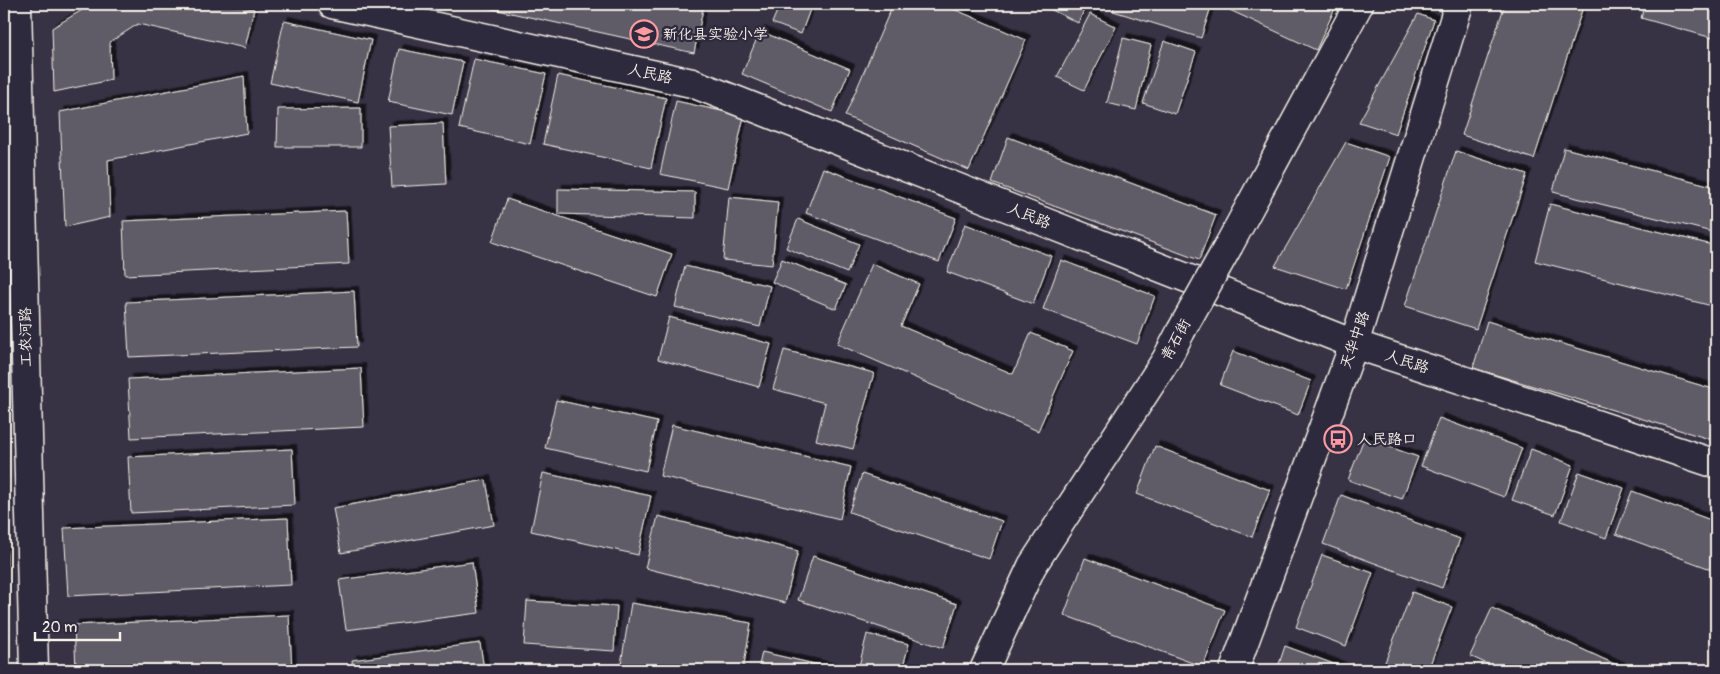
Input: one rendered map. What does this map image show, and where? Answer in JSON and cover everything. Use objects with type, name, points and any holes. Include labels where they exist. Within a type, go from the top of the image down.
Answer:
[{"type":"street","name":"工农河路","points":[[17,4],[34,670]]},
{"type":"street","name":"人民路","points":[[332,4],[692,83],[1354,344],[1716,464]]},
{"type":"street","name":"青石街","points":[[984,670],[1032,566],[1166,360],[1359,4]]},
{"type":"street","name":"天华中路","points":[[1234,670],[1354,344],[1459,4]]},
{"type":"building","points":[[92,4],[228,4],[254,9],[245,48],[138,24],[110,42],[111,80],[54,92],[52,28]]},
{"type":"building","name":"新化县实验小学","points":[[470,4],[704,4],[694,53]]},
{"type":"building","points":[[780,4],[812,4],[801,34],[772,23]]},
{"type":"building","points":[[893,4],[942,4],[1026,40],[969,170],[845,116]]},
{"type":"building","points":[[1050,4],[1087,4],[1078,23],[1048,8]]},
{"type":"building","points":[[1115,4],[1191,4],[1210,10],[1201,38],[1113,11]]},
{"type":"building","points":[[1222,4],[1337,4],[1316,50],[1221,6]]},
{"type":"building","points":[[1505,4],[1584,4],[1534,159],[1462,135]]},
{"type":"building","points":[[1645,4],[1716,4],[1716,39],[1641,18]]},
{"type":"building","points":[[1090,14],[1116,27],[1084,90],[1057,77]]},
{"type":"building","points":[[1418,14],[1434,20],[1396,134],[1359,122]]},
{"type":"building","points":[[284,21],[371,40],[358,102],[270,83]]},
{"type":"building","points":[[760,31],[850,69],[832,112],[742,74]]},
{"type":"building","points":[[1123,38],[1151,45],[1136,110],[1107,103]]},
{"type":"building","points":[[1164,41],[1196,52],[1175,114],[1143,103]]},
{"type":"building","points":[[399,49],[463,62],[452,115],[388,102]]},
{"type":"building","points":[[474,59],[546,74],[530,144],[459,128]]},
{"type":"building","points":[[558,75],[666,98],[651,168],[543,144]]},
{"type":"building","points":[[244,76],[247,133],[108,160],[110,217],[65,227],[60,112]]},
{"type":"building","points":[[676,101],[744,116],[728,188],[660,174]]},
{"type":"building","points":[[361,108],[361,147],[277,147],[278,109]]},
{"type":"building","points":[[443,123],[446,184],[392,187],[388,126]]},
{"type":"building","points":[[1008,137],[1216,215],[1199,260],[992,183]]},
{"type":"building","points":[[1346,142],[1390,157],[1346,289],[1275,266]]},
{"type":"building","points":[[1564,148],[1716,187],[1716,233],[1553,192]]},
{"type":"building","points":[[1456,151],[1527,174],[1476,329],[1405,306]]},
{"type":"building","points":[[823,168],[956,218],[939,262],[806,213]]},
{"type":"building","points":[[558,189],[695,192],[695,218],[558,214]]},
{"type":"building","points":[[729,197],[778,202],[772,265],[723,260]]},
{"type":"building","points":[[507,199],[672,254],[657,297],[492,242]]},
{"type":"building","points":[[1550,204],[1716,246],[1716,307],[1535,261]]},
{"type":"building","points":[[346,211],[349,264],[125,275],[123,221]]},
{"type":"building","points":[[798,219],[859,244],[847,273],[786,248]]},
{"type":"building","points":[[965,224],[1051,256],[1033,304],[947,272]]},
{"type":"building","points":[[782,259],[846,285],[836,309],[772,282]]},
{"type":"building","points":[[1061,260],[1155,296],[1137,344],[1043,309]]},
{"type":"building","points":[[872,264],[919,284],[901,326],[1013,374],[1031,333],[1073,351],[1038,431],[837,344]]},
{"type":"building","points":[[685,266],[770,286],[760,327],[675,307]]},
{"type":"building","points":[[354,291],[357,347],[129,357],[126,302]]},
{"type":"building","points":[[669,317],[771,344],[759,387],[658,359]]},
{"type":"building","points":[[1487,321],[1716,390],[1716,441],[1473,368]]},
{"type":"building","points":[[784,350],[874,373],[853,449],[816,440],[825,403],[773,389]]},
{"type":"building","points":[[1233,351],[1311,381],[1298,415],[1220,385]]},
{"type":"building","points":[[361,368],[364,427],[131,438],[128,379]]},
{"type":"building","points":[[556,400],[657,422],[646,471],[545,448]]},
{"type":"building","points":[[1439,418],[1522,448],[1504,497],[1421,466]]},
{"type":"building","points":[[672,425],[851,467],[840,519],[660,476]]},
{"type":"building","points":[[1364,438],[1418,457],[1402,499],[1348,480]]},
{"type":"building","points":[[1155,446],[1270,490],[1252,537],[1137,494]]},
{"type":"building","points":[[292,449],[295,505],[131,513],[128,457]]},
{"type":"building","points":[[1531,449],[1573,465],[1555,515],[1512,500]]},
{"type":"building","points":[[1579,472],[1624,488],[1606,538],[1561,521]]},
{"type":"building","points":[[543,473],[651,496],[638,555],[531,531]]},
{"type":"building","points":[[862,474],[1002,521],[989,559],[849,512]]},
{"type":"building","points":[[486,480],[494,525],[341,553],[333,508]]},
{"type":"building","points":[[4,483],[6,483],[7,611],[4,611]]},
{"type":"building","points":[[1632,491],[1716,522],[1716,571],[1616,534]]},
{"type":"building","points":[[1341,495],[1460,539],[1442,588],[1323,544]]},
{"type":"building","points":[[658,516],[798,551],[785,603],[645,568]]},
{"type":"building","points":[[288,518],[291,585],[68,596],[64,528]]},
{"type":"building","points":[[1322,555],[1373,573],[1346,646],[1296,627]]},
{"type":"building","points":[[813,556],[957,604],[943,648],[798,600]]},
{"type":"building","points":[[1085,558],[1225,610],[1203,667],[1064,615]]},
{"type":"building","points":[[472,562],[479,613],[346,630],[339,580]]},
{"type":"building","points":[[1412,592],[1452,607],[1428,670],[1382,670]]},
{"type":"building","points":[[527,601],[617,606],[614,651],[524,645]]},
{"type":"building","points":[[631,603],[751,623],[743,670],[620,670]]},
{"type":"building","points":[[1492,608],[1621,667],[1619,670],[1500,670],[1470,656]]},
{"type":"building","points":[[289,615],[292,670],[76,670],[74,625]]},
{"type":"building","points":[[867,634],[909,644],[902,670],[858,670]]},
{"type":"building","points":[[480,643],[484,670],[353,670],[352,660]]},
{"type":"building","points":[[1285,646],[1350,670],[1277,670]]},
{"type":"building","points":[[762,652],[832,668],[831,670],[758,670]]},
{"type":"place","name":"新化县实验小学","points":[[644,34]]},
{"type":"place","name":"人民路口","points":[[1338,439]]}]
